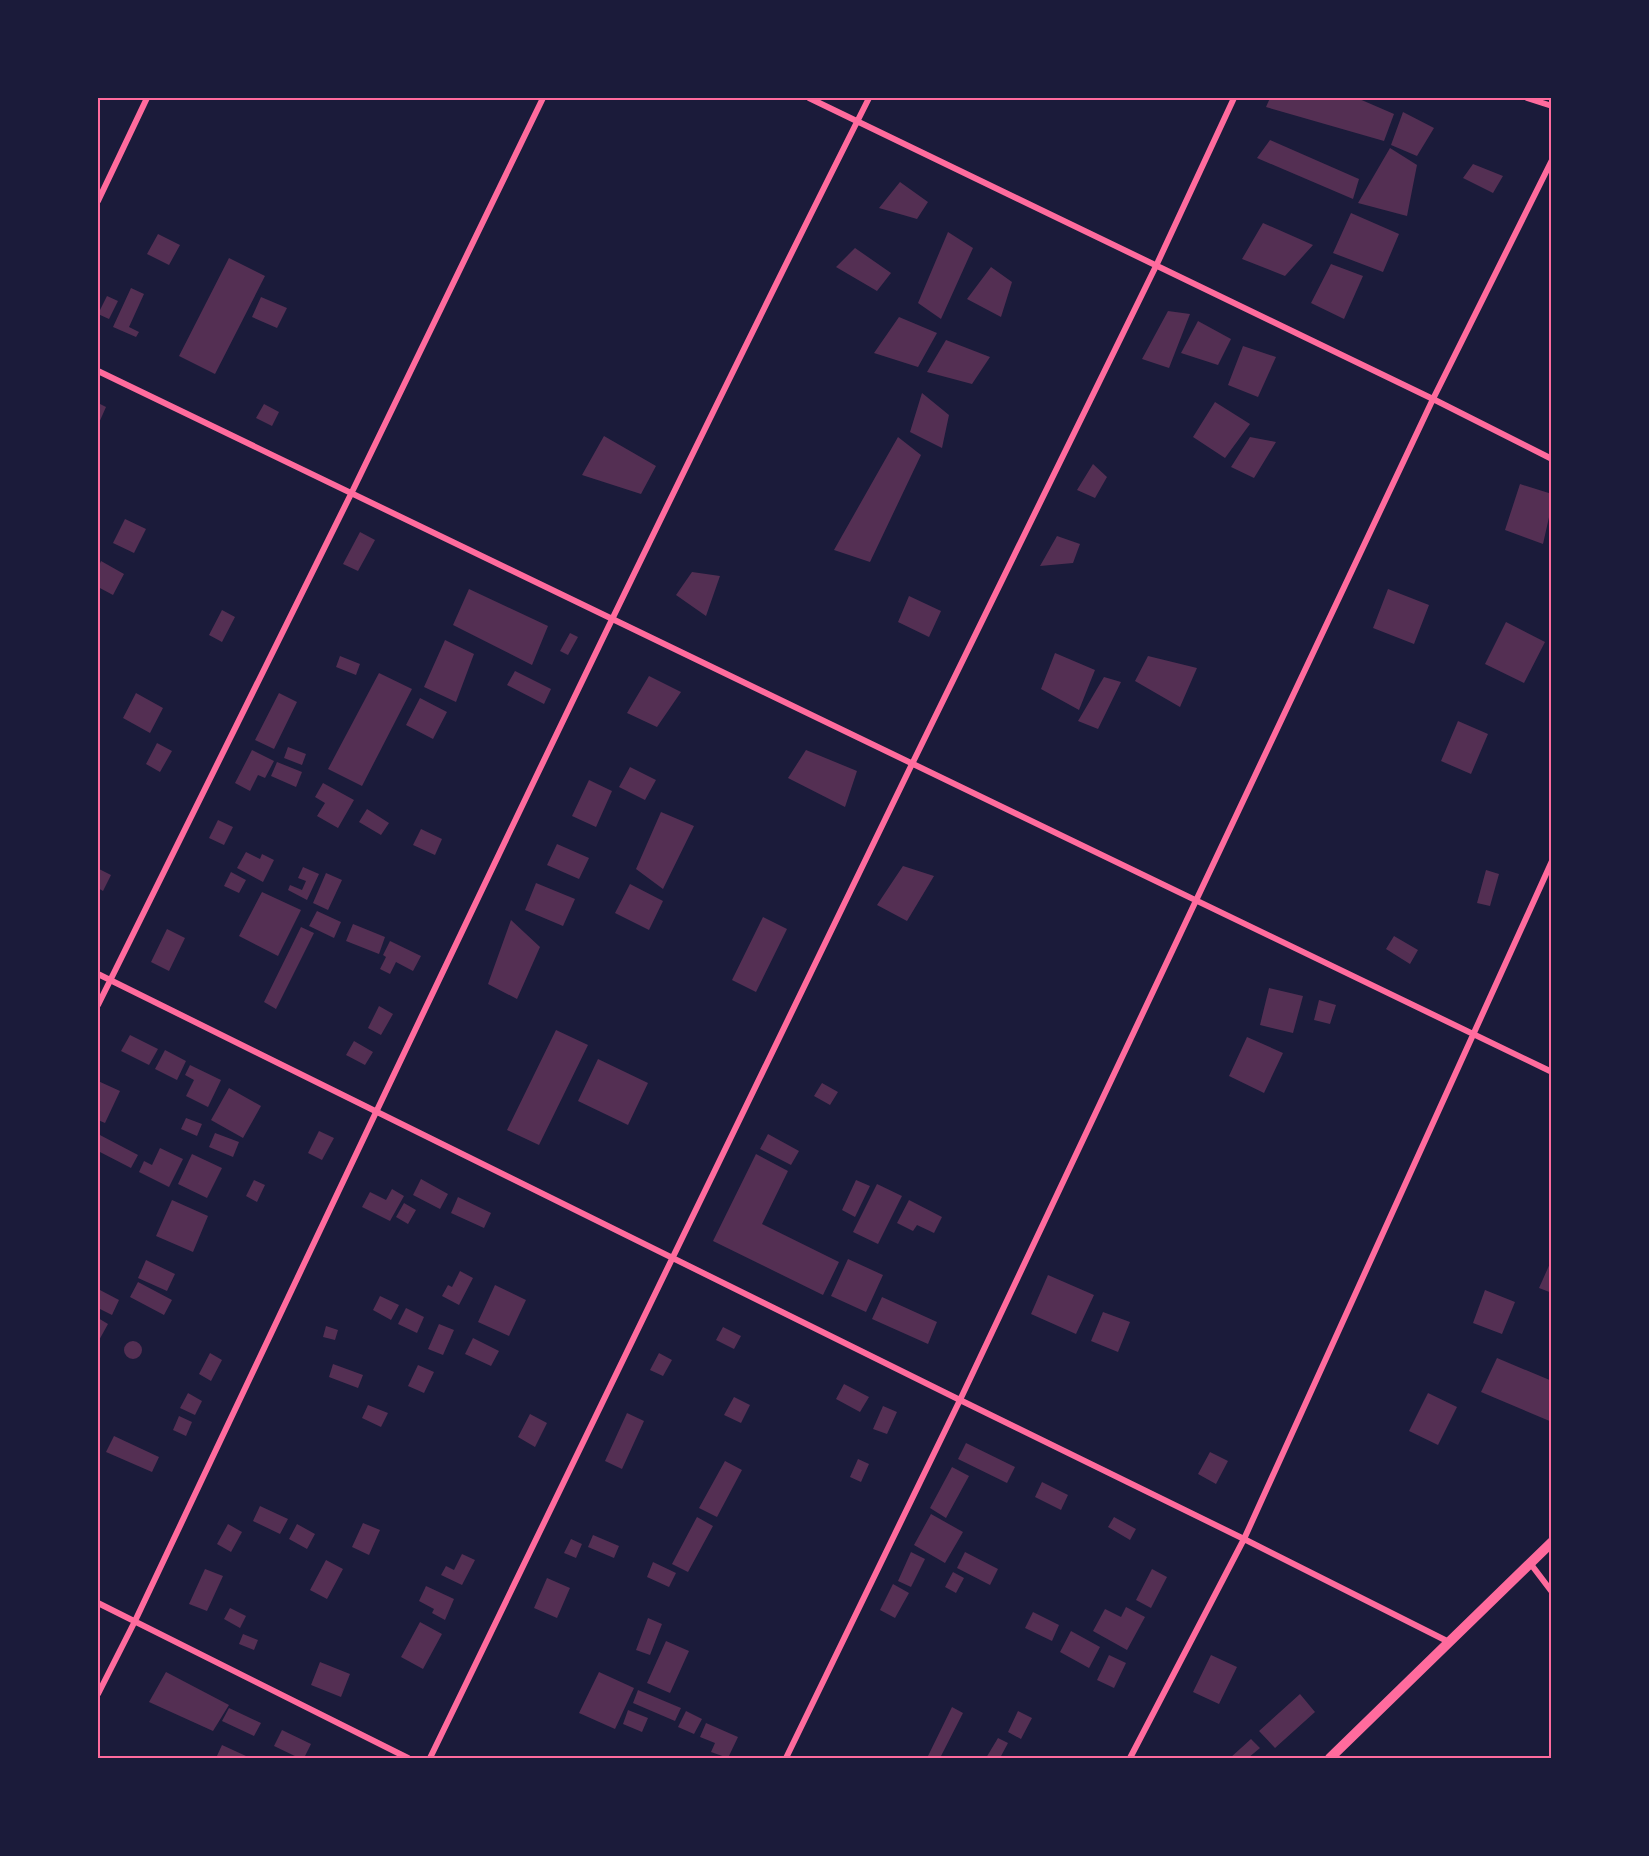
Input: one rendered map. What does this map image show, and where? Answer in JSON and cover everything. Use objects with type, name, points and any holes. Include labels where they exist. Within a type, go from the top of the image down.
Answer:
[{"type":"street","points":[[98,201],[147,98]]},
{"type":"street","points":[[98,1005],[351,494],[543,98]]},
{"type":"street","points":[[809,98],[1433,399],[1551,459]]},
{"type":"street","points":[[98,1694],[135,1621],[612,619],[868,98]]},
{"type":"street","points":[[430,1758],[1156,266],[1234,98]]},
{"type":"street","points":[[1527,98],[1551,106]]},
{"type":"street","points":[[786,1758],[960,1400],[1433,399],[1551,160]]},
{"type":"street","points":[[98,371],[1551,1072]]},
{"type":"street","points":[[1130,1758],[1244,1539],[1551,861]]},
{"type":"street","points":[[98,974],[1449,1642]]},
{"type":"street","points":[[1330,1758],[1551,1542]]},
{"type":"street","points":[[1530,1563],[1551,1592]]},
{"type":"street","points":[[98,1603],[408,1758]]},
{"type":"building","points":[[1270,98],[1357,98],[1394,114],[1384,141],[1266,107]]},
{"type":"building","points":[[1403,112],[1434,128],[1417,156],[1391,145]]},
{"type":"building","points":[[1270,140],[1359,179],[1353,199],[1257,158]]},
{"type":"building","points":[[1390,148],[1417,165],[1407,216],[1358,203]]},
{"type":"building","points":[[1473,164],[1503,176],[1493,193],[1463,178]]},
{"type":"building","points":[[900,182],[928,202],[917,219],[879,208]]},
{"type":"building","points":[[1351,213],[1399,234],[1383,272],[1333,253]]},
{"type":"building","points":[[1263,223],[1313,245],[1285,276],[1242,259]]},
{"type":"building","points":[[948,232],[973,248],[941,319],[918,303]]},
{"type":"building","points":[[158,234],[180,245],[169,265],[147,254]]},
{"type":"building","points":[[855,248],[891,273],[877,291],[836,267]]},
{"type":"building","points":[[229,258],[265,276],[215,374],[179,356]]},
{"type":"building","points":[[1331,264],[1363,276],[1344,319],[1311,303]]},
{"type":"building","points":[[991,267],[1012,282],[1001,317],[967,299]]},
{"type":"building","points":[[131,288],[144,294],[129,327],[139,332],[136,337],[113,327]]},
{"type":"building","points":[[107,296],[118,301],[109,319],[98,314]]},
{"type":"building","points":[[261,297],[287,308],[277,328],[252,317]]},
{"type":"building","points":[[1168,311],[1190,314],[1169,368],[1142,359]]},
{"type":"building","points":[[899,317],[937,333],[918,367],[874,353]]},
{"type":"building","points":[[1198,321],[1231,339],[1218,365],[1181,353]]},
{"type":"building","points":[[946,340],[990,357],[972,384],[927,372]]},
{"type":"building","points":[[1243,346],[1276,357],[1258,397],[1228,385]]},
{"type":"building","points":[[922,393],[949,415],[942,448],[910,432]]},
{"type":"building","points":[[1215,402],[1250,424],[1225,458],[1193,437]]},
{"type":"building","points":[[98,403],[106,407],[98,425]]},
{"type":"building","points":[[264,404],[279,412],[272,426],[256,418]]},
{"type":"building","points":[[604,436],[656,466],[641,494],[582,475]]},
{"type":"building","points":[[898,437],[921,455],[870,562],[834,550]]},
{"type":"building","points":[[1250,437],[1276,442],[1254,478],[1231,467]]},
{"type":"building","points":[[1093,464],[1107,477],[1095,498],[1077,490]]},
{"type":"building","points":[[1520,484],[1552,494],[1543,544],[1505,530]]},
{"type":"building","points":[[125,519],[146,529],[134,553],[113,543]]},
{"type":"building","points":[[360,532],[375,540],[358,571],[343,564]]},
{"type":"building","points":[[1057,536],[1080,544],[1073,563],[1040,566]]},
{"type":"building","points":[[101,561],[124,574],[113,595],[98,587],[98,568]]},
{"type":"building","points":[[692,572],[720,576],[706,616],[676,595]]},
{"type":"building","points":[[469,589],[548,626],[532,665],[453,625]]},
{"type":"building","points":[[1388,589],[1429,605],[1414,644],[1373,628]]},
{"type":"building","points":[[909,596],[941,611],[929,637],[898,622]]},
{"type":"building","points":[[222,610],[235,617],[222,642],[209,635]]},
{"type":"building","points":[[1506,622],[1545,642],[1524,683],[1485,664]]},
{"type":"building","points":[[570,633],[578,637],[568,655],[560,651]]},
{"type":"building","points":[[445,640],[474,654],[456,702],[424,687]]},
{"type":"building","points":[[1055,653],[1095,670],[1079,710],[1041,689]]},
{"type":"building","points":[[340,656],[360,664],[356,675],[336,667]]},
{"type":"building","points":[[1148,656],[1197,668],[1180,707],[1135,681]]},
{"type":"building","points":[[515,671],[551,689],[544,704],[507,685]]},
{"type":"building","points":[[379,673],[412,689],[362,786],[328,769]]},
{"type":"building","points":[[649,676],[681,692],[657,727],[627,713]]},
{"type":"building","points":[[1104,677],[1121,682],[1098,729],[1078,721]]},
{"type":"building","points":[[136,693],[163,708],[150,733],[123,718]]},
{"type":"building","points":[[279,693],[297,702],[274,749],[255,740]]},
{"type":"building","points":[[420,698],[447,712],[433,739],[406,725]]},
{"type":"building","points":[[1458,721],[1488,734],[1471,774],[1441,761]]},
{"type":"building","points":[[157,743],[172,751],[160,772],[146,764]]},
{"type":"building","points":[[288,747],[306,754],[302,765],[284,758]]},
{"type":"building","points":[[252,750],[274,761],[265,778],[258,775],[250,791],[235,783]]},
{"type":"building","points":[[806,750],[857,771],[845,807],[788,778]]},
{"type":"building","points":[[277,762],[302,772],[296,787],[271,776]]},
{"type":"building","points":[[630,767],[656,780],[645,800],[619,787]]},
{"type":"building","points":[[589,780],[612,791],[596,827],[572,816]]},
{"type":"building","points":[[323,783],[354,800],[338,828],[317,816],[325,803],[315,797]]},
{"type":"building","points":[[367,809],[389,823],[381,835],[359,822]]},
{"type":"building","points":[[661,812],[694,826],[663,889],[636,869]]},
{"type":"building","points":[[218,820],[233,827],[224,845],[209,838]]},
{"type":"building","points":[[421,829],[442,839],[435,855],[413,845]]},
{"type":"building","points":[[557,844],[589,858],[579,879],[547,865]]},
{"type":"building","points":[[246,852],[260,859],[262,854],[274,860],[263,882],[237,868]]},
{"type":"building","points":[[903,866],[934,876],[907,921],[877,905]]},
{"type":"building","points":[[303,867],[319,874],[307,900],[288,890],[290,885],[302,890],[306,881],[298,878]]},
{"type":"building","points":[[99,869],[111,875],[103,891],[98,888]]},
{"type":"building","points":[[1486,870],[1499,874],[1490,906],[1477,903]]},
{"type":"building","points":[[231,872],[246,880],[239,893],[224,886]]},
{"type":"building","points":[[326,873],[342,880],[328,910],[313,903]]},
{"type":"building","points":[[536,883],[575,899],[563,926],[525,910]]},
{"type":"building","points":[[630,884],[663,901],[649,930],[615,913]]},
{"type":"building","points":[[262,892],[301,910],[278,956],[239,936]]},
{"type":"building","points":[[317,911],[341,922],[334,938],[309,926]]},
{"type":"building","points":[[763,917],[787,929],[756,992],[732,980]]},
{"type":"building","points":[[511,920],[540,947],[517,999],[488,984]]},
{"type":"building","points":[[353,924],[385,937],[379,954],[346,941]]},
{"type":"building","points":[[301,927],[314,933],[276,1009],[264,1002]]},
{"type":"building","points":[[167,929],[185,938],[169,971],[151,962]]},
{"type":"building","points":[[1394,936],[1418,950],[1410,964],[1386,949]]},
{"type":"building","points":[[390,941],[421,956],[413,971],[396,962],[390,974],[380,969],[386,957],[383,955]]},
{"type":"building","points":[[1269,988],[1303,996],[1293,1033],[1260,1025]]},
{"type":"building","points":[[1319,1000],[1336,1005],[1330,1024],[1314,1020]]},
{"type":"building","points":[[379,1006],[393,1014],[381,1035],[368,1028]]},
{"type":"building","points":[[556,1030],[588,1045],[539,1145],[507,1130]]},
{"type":"building","points":[[130,1035],[158,1049],[149,1065],[121,1051]]},
{"type":"building","points":[[1247,1037],[1283,1053],[1264,1093],[1229,1076]]},
{"type":"building","points":[[354,1041],[373,1052],[365,1065],[346,1055]]},
{"type":"building","points":[[165,1050],[186,1061],[177,1080],[155,1069]]},
{"type":"building","points":[[598,1059],[648,1083],[628,1125],[578,1101]]},
{"type":"building","points":[[190,1065],[221,1080],[208,1107],[186,1096],[194,1080],[185,1075]]},
{"type":"building","points":[[98,1081],[120,1091],[105,1123],[98,1120]]},
{"type":"building","points":[[822,1083],[838,1092],[830,1105],[814,1096]]},
{"type":"building","points":[[229,1088],[261,1106],[243,1138],[211,1120]]},
{"type":"building","points":[[186,1118],[202,1124],[197,1136],[181,1129]]},
{"type":"building","points":[[319,1131],[334,1138],[322,1160],[308,1153]]},
{"type":"building","points":[[215,1133],[239,1142],[233,1157],[209,1147]]},
{"type":"building","points":[[98,1134],[138,1155],[131,1168],[98,1151]]},
{"type":"building","points":[[768,1134],[799,1151],[791,1165],[760,1149]]},
{"type":"building","points":[[160,1148],[183,1159],[169,1187],[139,1172],[144,1161],[152,1165]]},
{"type":"building","points":[[192,1154],[222,1168],[207,1198],[178,1184]]},
{"type":"building","points":[[756,1154],[788,1171],[762,1224],[839,1262],[823,1295],[713,1241]]},
{"type":"building","points":[[421,1179],[448,1194],[440,1209],[413,1195]]},
{"type":"building","points":[[254,1180],[265,1185],[257,1202],[246,1196]]},
{"type":"building","points":[[856,1180],[870,1186],[855,1217],[842,1210]]},
{"type":"building","points":[[877,1184],[902,1196],[878,1244],[853,1232]]},
{"type":"building","points":[[392,1189],[404,1196],[390,1221],[362,1207],[370,1192],[386,1200]]},
{"type":"building","points":[[458,1197],[491,1213],[484,1228],[451,1213]]},
{"type":"building","points":[[172,1200],[208,1216],[193,1252],[156,1236]]},
{"type":"building","points":[[909,1200],[942,1217],[934,1233],[917,1225],[913,1231],[897,1223]]},
{"type":"building","points":[[404,1203],[416,1210],[408,1224],[396,1217]]},
{"type":"building","points":[[848,1259],[883,1275],[866,1312],[831,1296]]},
{"type":"building","points":[[1552,1259],[1552,1293],[1539,1288]]},
{"type":"building","points":[[146,1260],[175,1274],[167,1291],[138,1278]]},
{"type":"building","points":[[460,1271],[473,1278],[459,1305],[442,1296],[448,1285],[452,1287]]},
{"type":"building","points":[[1048,1275],[1094,1295],[1076,1334],[1031,1314]]},
{"type":"building","points":[[138,1282],[172,1300],[164,1315],[130,1297]]},
{"type":"building","points":[[495,1285],[526,1300],[509,1336],[478,1322]]},
{"type":"building","points":[[98,1289],[119,1300],[112,1315],[98,1308]]},
{"type":"building","points":[[1485,1290],[1515,1302],[1502,1334],[1473,1323]]},
{"type":"building","points":[[380,1296],[399,1305],[391,1320],[373,1310]]},
{"type":"building","points":[[882,1297],[937,1322],[928,1344],[872,1319]]},
{"type":"building","points":[[406,1308],[424,1317],[417,1333],[398,1324]]},
{"type":"building","points":[[1103,1312],[1130,1322],[1118,1352],[1091,1341]]},
{"type":"building","points":[[98,1318],[108,1324],[98,1342]]},
{"type":"building","points":[[439,1324],[454,1330],[443,1355],[428,1349]]},
{"type":"building","points":[[326,1326],[338,1330],[335,1340],[323,1337]]},
{"type":"building","points":[[723,1327],[741,1336],[734,1349],[716,1340]]},
{"type":"building","points":[[473,1338],[499,1351],[491,1366],[465,1354]]},
{"type":"building","points":[[133,1341],[139,1344],[142,1350],[139,1356],[133,1359],[127,1356],[124,1350],[127,1344]]},
{"type":"building","points":[[210,1353],[222,1360],[211,1381],[199,1374]]},
{"type":"building","points":[[659,1353],[672,1360],[663,1376],[650,1370]]},
{"type":"building","points":[[1497,1358],[1552,1381],[1552,1422],[1481,1392]]},
{"type":"building","points":[[333,1364],[363,1375],[358,1388],[329,1377]]},
{"type":"building","points":[[418,1365],[434,1372],[424,1393],[408,1386]]},
{"type":"building","points":[[844,1384],[869,1397],[860,1412],[836,1399]]},
{"type":"building","points":[[188,1393],[202,1401],[195,1415],[180,1408]]},
{"type":"building","points":[[1428,1393],[1457,1407],[1438,1445],[1409,1431]]},
{"type":"building","points":[[734,1397],[750,1405],[741,1423],[724,1415]]},
{"type":"building","points":[[368,1405],[388,1413],[381,1427],[362,1418]]},
{"type":"building","points":[[883,1406],[897,1412],[887,1434],[873,1429]]},
{"type":"building","points":[[627,1413],[644,1421],[622,1469],[605,1461]]},
{"type":"building","points":[[530,1414],[547,1423],[535,1447],[518,1437]]},
{"type":"building","points":[[179,1416],[192,1422],[186,1436],[173,1430]]},
{"type":"building","points":[[114,1436],[159,1457],[152,1472],[106,1452]]},
{"type":"building","points":[[966,1443],[1015,1467],[1007,1483],[958,1459]]},
{"type":"building","points":[[1210,1452],[1228,1461],[1216,1484],[1198,1474]]},
{"type":"building","points":[[858,1459],[869,1464],[861,1482],[850,1477]]},
{"type":"building","points":[[725,1461],[742,1470],[717,1517],[699,1508]]},
{"type":"building","points":[[952,1467],[969,1476],[946,1518],[930,1508]]},
{"type":"building","points":[[1042,1482],[1068,1495],[1061,1510],[1035,1497]]},
{"type":"building","points":[[260,1506],[288,1519],[280,1534],[253,1521]]},
{"type":"building","points":[[931,1514],[963,1532],[945,1563],[914,1545]]},
{"type":"building","points":[[697,1517],[713,1526],[688,1572],[672,1564]]},
{"type":"building","points":[[1114,1517],[1136,1529],[1130,1540],[1108,1527]]},
{"type":"building","points":[[363,1523],[380,1530],[369,1555],[352,1547]]},
{"type":"building","points":[[228,1524],[242,1532],[231,1552],[217,1544]]},
{"type":"building","points":[[297,1524],[315,1534],[307,1549],[289,1539]]},
{"type":"building","points":[[593,1535],[619,1546],[614,1558],[588,1547]]},
{"type":"building","points":[[571,1539],[582,1544],[576,1558],[564,1553]]},
{"type":"building","points":[[911,1552],[925,1559],[911,1587],[898,1581]]},
{"type":"building","points":[[965,1552],[998,1569],[990,1585],[957,1568]]},
{"type":"building","points":[[462,1554],[475,1560],[462,1585],[441,1575],[446,1566],[454,1570]]},
{"type":"building","points":[[326,1560],[343,1569],[327,1599],[310,1590]]},
{"type":"building","points":[[653,1562],[676,1573],[669,1587],[647,1577]]},
{"type":"building","points":[[205,1569],[223,1576],[207,1611],[189,1604]]},
{"type":"building","points":[[1152,1569],[1167,1577],[1151,1608],[1136,1600]]},
{"type":"building","points":[[953,1572],[964,1578],[956,1593],[945,1587]]},
{"type":"building","points":[[547,1578],[570,1588],[557,1618],[534,1608]]},
{"type":"building","points":[[893,1584],[909,1593],[895,1618],[880,1610]]},
{"type":"building","points":[[426,1586],[454,1599],[445,1620],[432,1613],[434,1609],[419,1601]]},
{"type":"building","points":[[1126,1607],[1145,1617],[1127,1650],[1093,1631],[1105,1609],[1121,1617]]},
{"type":"building","points":[[230,1608],[246,1616],[240,1628],[224,1619]]},
{"type":"building","points":[[1033,1612],[1059,1625],[1052,1641],[1025,1628]]},
{"type":"building","points":[[648,1618],[662,1624],[650,1655],[636,1650]]},
{"type":"building","points":[[420,1622],[442,1634],[423,1669],[401,1657]]},
{"type":"building","points":[[1071,1631],[1100,1647],[1089,1668],[1060,1652]]},
{"type":"building","points":[[243,1634],[258,1640],[254,1650],[239,1644]]},
{"type":"building","points":[[666,1641],[689,1651],[670,1693],[647,1683]]},
{"type":"building","points":[[1109,1655],[1126,1663],[1114,1688],[1097,1680]]},
{"type":"building","points":[[1211,1655],[1237,1667],[1219,1704],[1193,1692]]},
{"type":"building","points":[[320,1662],[350,1674],[341,1697],[311,1685]]},
{"type":"building","points":[[166,1672],[229,1705],[213,1731],[149,1702]]},
{"type":"building","points":[[599,1672],[634,1688],[615,1729],[579,1713]]},
{"type":"building","points":[[638,1690],[681,1708],[675,1721],[633,1703]]},
{"type":"building","points":[[1300,1694],[1315,1712],[1275,1748],[1259,1731]]},
{"type":"building","points":[[952,1707],[963,1713],[940,1758],[927,1758]]},
{"type":"building","points":[[229,1708],[261,1723],[254,1736],[222,1721]]},
{"type":"building","points":[[628,1710],[648,1718],[642,1732],[623,1724]]},
{"type":"building","points":[[686,1711],[702,1719],[694,1734],[678,1727]]},
{"type":"building","points":[[1018,1711],[1032,1718],[1021,1739],[1008,1732]]},
{"type":"building","points":[[706,1723],[738,1737],[728,1758],[711,1752],[715,1743],[700,1737]]},
{"type":"building","points":[[282,1730],[311,1744],[304,1758],[299,1758],[274,1746]]},
{"type":"building","points":[[998,1738],[1008,1743],[1000,1758],[986,1758]]},
{"type":"building","points":[[1251,1739],[1260,1748],[1248,1758],[1230,1758]]},
{"type":"building","points":[[222,1745],[246,1756],[244,1758],[216,1758]]}]
